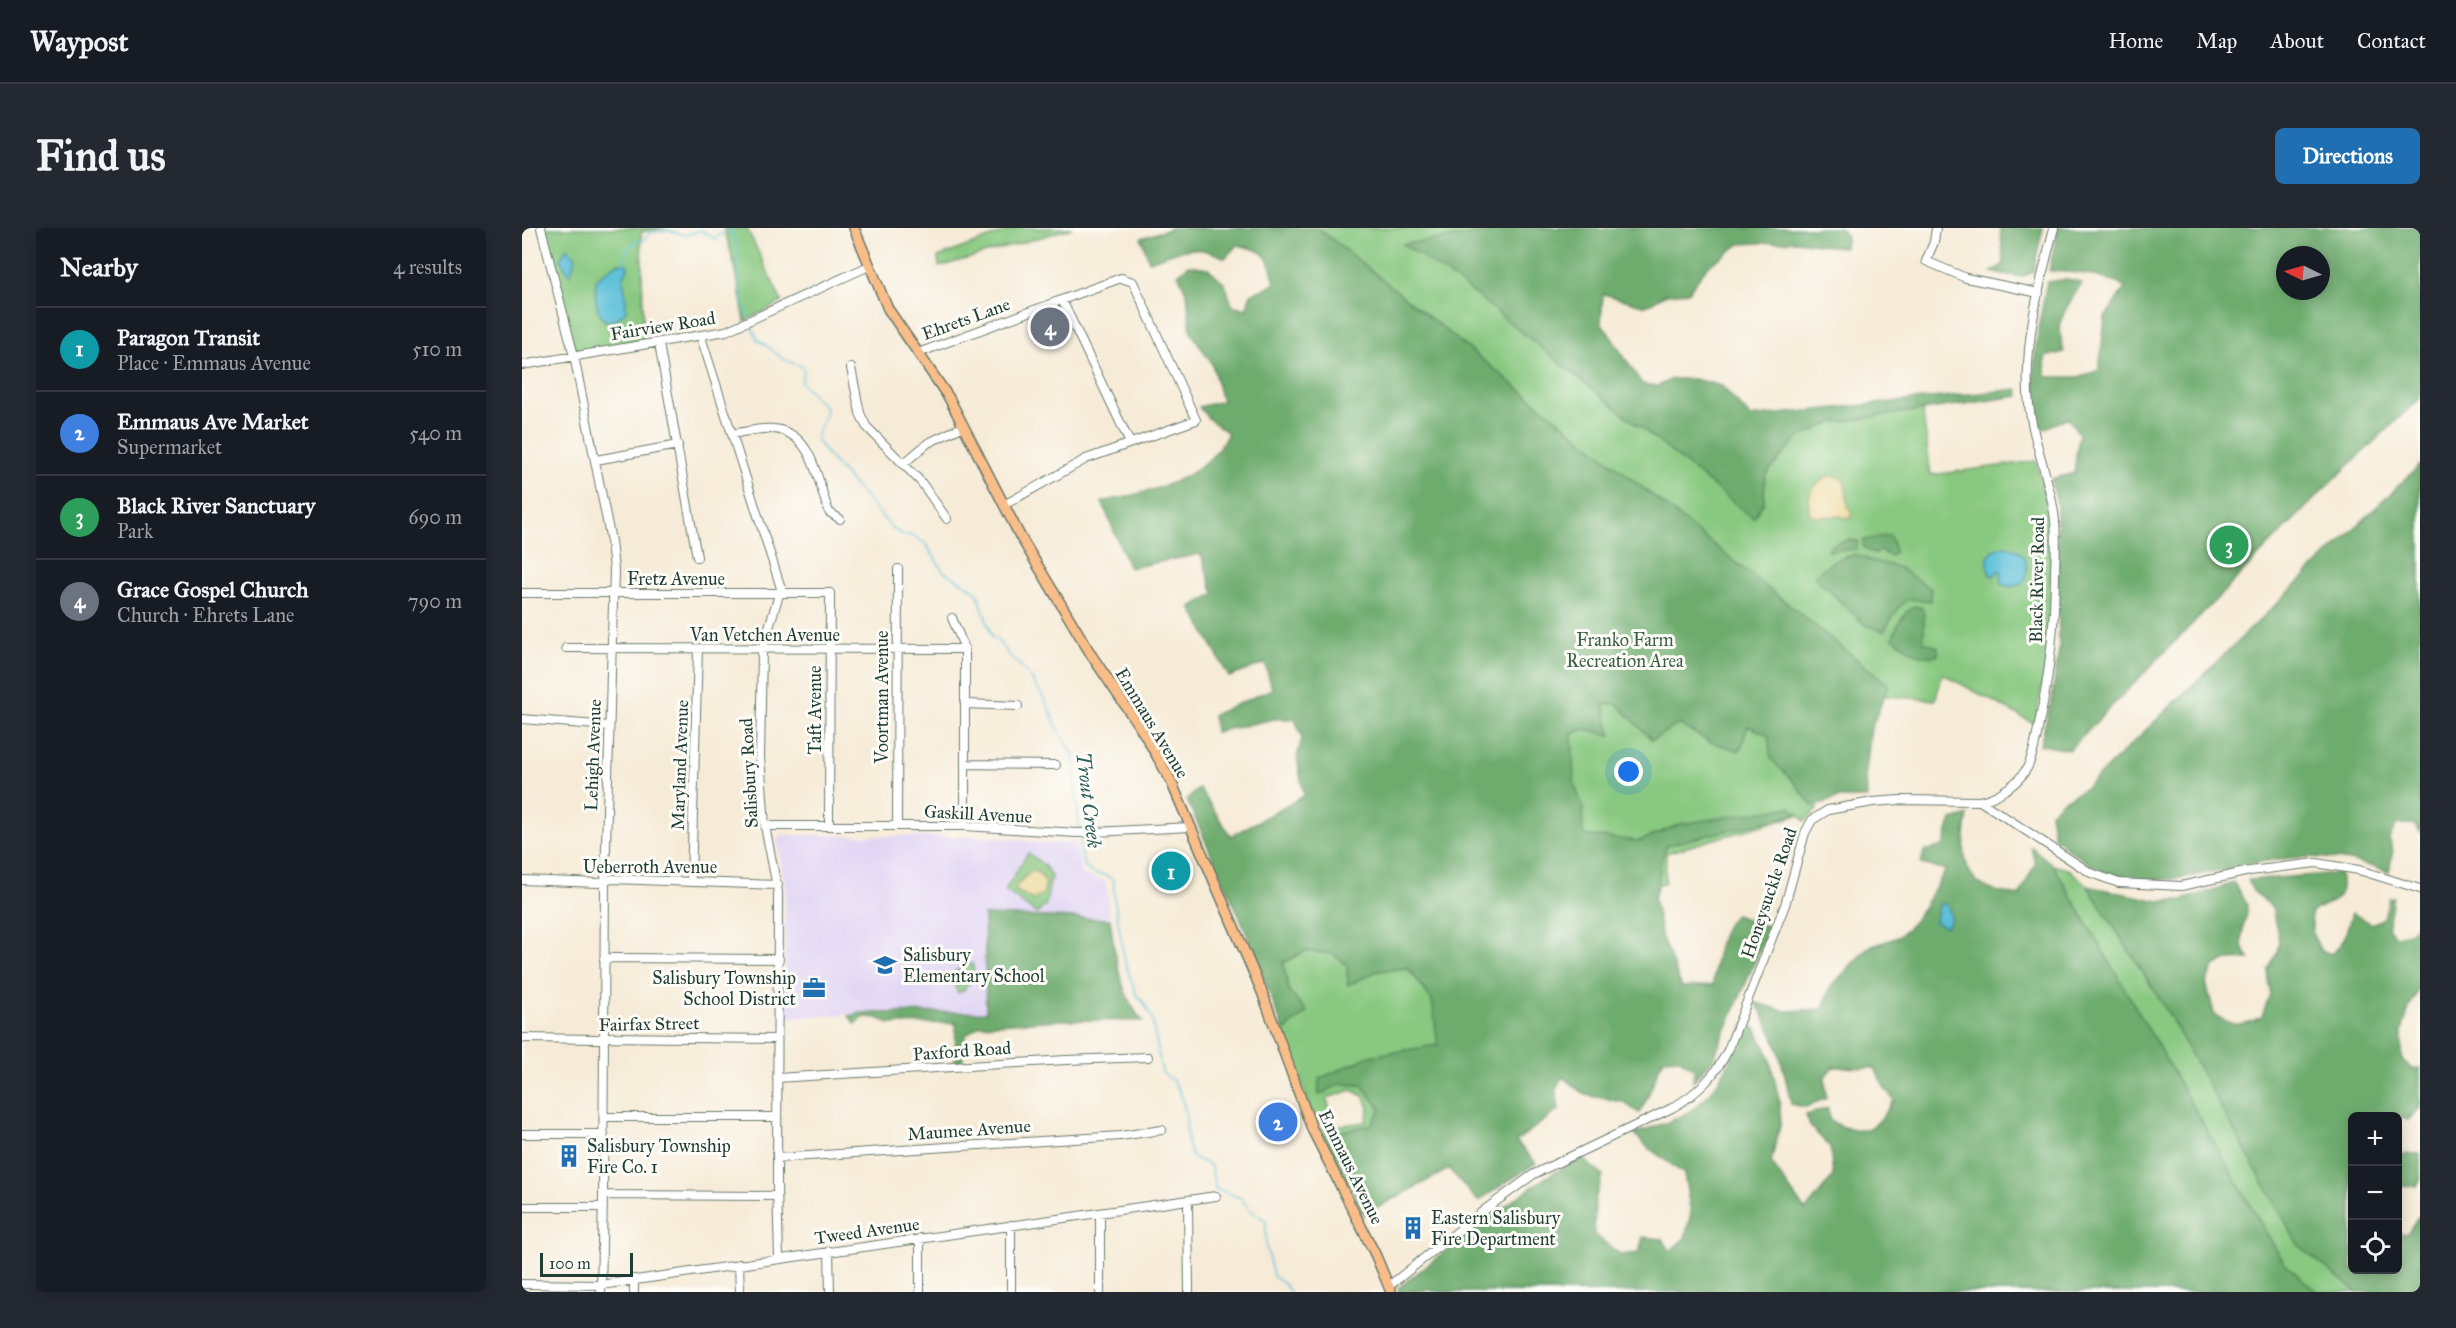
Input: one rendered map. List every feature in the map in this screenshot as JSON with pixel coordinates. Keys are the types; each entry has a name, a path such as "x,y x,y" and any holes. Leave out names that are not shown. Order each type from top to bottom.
{"main road":[{"name":"Emmaus Avenue","path":"854,228 888,309 949,398 1004,505 1074,627 1170,779 1262,992 1312,1129 1390,1289"}],"street":[{"name":"Lehigh Avenue","path":"541,228 574,356 613,550 614,594 604,881 604,1134 601,1288"},
{"path":"1936,228 1931,251 1926,261 1966,278 2038,293"},
{"name":"Black River Road","path":"1980,801 1993,797 2013,784 2028,766 2048,685 2055,611 2055,524 2052,501 2033,432 2028,394 2029,351 2038,293 2054,228"},
{"name":"Fairview Road","path":"522,365 726,332 868,266"},
{"name":"Ehrets Lane","path":"918,353 1121,278 1127,278 1133,282 1196,420 1130,443"},
{"path":"1004,505 1077,463 1130,443 1062,300"},
{"path":"701,337 781,588 780,593"},
{"path":"659,344 697,557"},
{"path":"851,368 864,422 871,433 921,482 947,519"},
{"path":"903,464 928,443 964,426"},
{"path":"732,434 773,429 796,437 810,455 829,512 840,519"},
{"path":"596,460 678,445"},
{"name":"Voortman Avenue","path":"897,826 898,568"},
{"name":"Fretz Avenue","path":"522,593 830,593"},
{"name":"Salisbury Road","path":"779,1258 777,885 765,826 760,757 762,650 780,593"},
{"name":"Taft Avenue","path":"830,593 830,826"},
{"path":"952,618 964,650 965,826"},
{"name":"Van Vetchen Avenue","path":"566,648 964,650"},
{"name":"Maryland Avenue","path":"691,881 698,649"},
{"path":"964,704 1018,706"},
{"path":"522,719 609,726"},
{"path":"964,764 1056,765"},
{"path":"1980,801 2091,873 2119,884 2181,886 2250,870 2316,863 2359,870 2420,889"},
{"name":"Honeysuckle Road","path":"1390,1289 1487,1208 1534,1174 1672,1108 1692,1096 1706,1083 1728,1050 1785,905 1805,833 1817,816 1828,810 1873,802 1980,801"},
{"name":"Gaskill Avenue","path":"765,826 965,826 1080,833 1190,826"},
{"name":"Ueberroth Avenue","path":"522,880 604,881 612,879 777,885"},
{"path":"604,960 612,958 778,959"},
{"name":"Fairfax Street","path":"522,1038 777,1039"},
{"name":"Paxford Road","path":"777,1078 1148,1057"},
{"path":"604,1117 777,1117"},
{"name":"Maumee Avenue","path":"777,1158 1120,1136 1162,1130"},
{"path":"522,1134 604,1134"},
{"path":"603,1195 777,1196"},
{"name":"Tweed Avenue","path":"522,1284 601,1288 634,1279 1216,1196"},
{"path":"1188,1200 1189,1292"},
{"path":"522,1207 603,1207"},
{"path":"1100,1213 1100,1292"},
{"path":"1011,1225 1011,1292"},
{"path":"920,1238 920,1292"},
{"path":"830,1251 830,1292"},
{"path":"739,1264 740,1292"},
{"path":"634,1279 634,1292"}],"shaded area":[{"name":"Salisbury Elementary School","path":"782,835 996,837 1049,844 1075,842 1083,875 1106,882 1110,919 984,915 986,1012 894,1012 784,1018 785,885 777,841"}],"green space":[{"path":"544,228 665,228 641,232 644,342 575,352"},
{"path":"724,228 747,228 782,302 745,321 735,267"},
{"path":"1015,228 1072,228 939,267 938,257"},
{"path":"1171,228 1318,228 1889,685 1871,729 1866,772 1867,798 1839,798 1812,806 1795,783 1771,759 1768,735 1748,726 1740,751 1708,741 1679,724 1652,740 1617,704 1604,704 1611,735 1584,729 1572,734 1574,783 1583,808 1583,835 1640,841 1680,824 1790,807 1798,814 1667,845 1661,861 1654,898 1662,938 1682,987 1713,985 1716,958 1722,937 1725,928 1735,915 1770,927 1713,1059 1693,1081 1694,1069 1678,1058 1664,1059 1639,1113 1623,1102 1586,1095 1562,1077 1556,1090 1559,1110 1516,1141 1536,1163 1478,1201 1449,1169 1364,1215 1323,1135 1371,1125 1381,1109 1362,1085 1340,1084 1319,1095 1319,1079 1370,1056 1438,1045 1432,1000 1408,968 1377,971 1348,985 1347,965 1333,954 1305,951 1283,963 1289,991 1307,1012 1284,1031 1244,927 1187,800 1199,788 1231,836 1304,796 1297,758 1302,738 1295,719 1274,719 1215,732 1213,715 1272,689 1265,663 1229,677 1191,607 1214,594 1201,554 1129,568 1102,502 1157,488 1191,473 1218,450 1228,433 1209,419 1199,407 1222,401 1212,364 1191,332 1187,294 1178,274 1189,265 1208,268 1225,284 1232,305 1246,309 1251,294 1275,284 1265,256 1261,252 1237,245 1225,258 1196,249 1178,251 1149,261 1141,238"},
{"name":"Franko Farm Recreation Area","path":"1268,228 1554,228 1636,426 1922,407 1931,475 2036,461 2052,524 2049,649 2035,724 1943,674 1935,700 1835,692 1817,810 1805,821 1799,815 1666,853 1665,883 1498,918"},
{"path":"1498,228 1597,228 1602,230 1608,228 1840,228 1847,237 1844,248 1796,241 1740,244 1707,267 1688,292 1666,294 1646,306 1603,294 1601,322 1642,384 1658,386 1672,379 1694,379 1722,386 1750,417 2018,389 2019,396 1831,423 1798,438 1765,476 1764,502 1753,518 1467,288 1403,244 1498,231"},
{"path":"2000,228 2043,228 2033,272 2022,277 1992,272 2004,264"},
{"path":"2058,228 2420,228 2420,398 2324,489 2069,750 2040,745 2052,697 2059,649 2057,503 2051,479 2074,473 2079,434 2068,417 2040,431 2034,393 2037,338 2047,282 2068,279 2082,283 2063,315 2060,331 2064,352 2045,357 2046,377 2081,377 2099,370 2105,318 2125,287 2088,274 2049,271"},
{"path":"2420,465 2420,832 2414,824 2397,824 2389,838 2393,850 2389,872 2337,859 2303,857 2249,864 2179,878 2144,880 2126,878 2101,870 2054,838 2050,813 2062,801 2086,788"},
{"path":"1890,535 1895,551 1891,556 1881,551 1875,554 1863,546 1863,540"},
{"path":"1848,540 1858,541 1857,549 1828,551 1830,546"},
{"path":"1855,554 1898,567 1931,589 1930,601 1908,599 1900,606 1884,631 1865,625 1814,576 1832,562"},
{"path":"1914,606 1922,608 1924,642 1938,647 1938,655 1919,655 1893,638 1900,620"},
{"path":"1968,815 1964,853 1969,871 1982,885 1995,891 2019,896 2035,864 2031,847 2053,865 2284,1263 2317,1292 1441,1292 1428,1290 1399,1292 1398,1288 1489,1217 1545,1178 1581,1157 1603,1176 1595,1199 1594,1234 1621,1255 1639,1253 1643,1237 1663,1239 1670,1251 1685,1238 1691,1213 1684,1174 1634,1134 1677,1118 1691,1111 1702,1101 1721,1078 1745,1023 1757,1030 1769,1056 1779,1099 1781,1122 1771,1162 1805,1211 1833,1176 1830,1147 1810,1126 1806,1115 1828,1108 1830,1121 1852,1129 1868,1129 1880,1119 1894,1100 1884,1087 1875,1068 1833,1067 1825,1076 1826,1098 1806,1107 1791,1104 1778,1052 1769,1027 1756,1003 1786,1011 1823,1009 1830,988 1867,948 1898,937 1915,921 1946,870 1921,864 1924,851 1943,846 1952,820"},
{"path":"1028,853 1045,866 1051,877 1046,904 1037,914 1005,890"},
{"path":"2053,865 2070,870 2088,886 2163,1004 2299,1246 2357,1292 2317,1292 2284,1264"},
{"path":"2340,873 2341,885 2338,898 2311,914 2313,935 2321,951 2333,954 2344,939 2352,913 2372,924 2384,918 2389,898 2393,897 2388,928 2395,936 2409,933 2420,921 2420,986 2409,1008 2402,1031 2402,1058 2411,1069 2420,1068 2420,1108 2408,1120 2402,1118 2402,1112 2348,1112 2348,1274 2402,1274 2402,1233 2407,1234 2420,1215 2420,1292 2357,1292 2299,1246 2163,1004 2088,886 2159,901 2182,900 2234,883 2247,905 2242,947 2250,959 2228,960 2215,965 2206,982 2214,1014 2227,1022 2238,1024 2262,1017 2270,993 2268,970 2277,953 2279,940 2272,907 2253,891 2248,880"},
{"path":"984,915 1110,919 1119,973 1129,1000 1143,1021 1064,1020 980,1025 966,1035 961,1051 964,1063 955,1063 956,1023 889,1024 878,1018 865,1017 855,1024 849,1016 860,1013 986,1012"},
{"path":"1305,951 1333,954 1347,965 1348,985 1377,971 1408,968 1432,1000 1438,1045 1370,1056 1319,1079 1319,1094 1340,1084 1362,1085 1381,1110 1371,1125 1323,1135 1319,1128 1366,1122 1369,1108 1365,1097 1352,1090 1327,1098 1332,1120 1318,1123 1313,1117 1284,1031 1307,1012 1289,991 1283,963"},
{"path":"964,964 973,964 974,976 964,990 958,993 955,986 956,970 963,970"},
{"path":"2402,1154 2420,1154 2420,1181 2417,1186 2402,1185"}],"sand":[{"path":"1830,476 1839,477 1845,483 1848,506 1852,514 1849,519 1840,516 1817,517 1810,514 1809,502 1812,491 1819,482"},
{"path":"1031,871 1039,873 1046,883 1043,894 1033,900 1015,890 1016,886"}],"water":[{"path":"567,247 576,257 570,275 560,260"},
{"path":"618,263 627,264 628,268 623,279 626,311 616,320 606,321 602,318 598,307 597,278"},
{"path":"2005,546 2018,551 2025,560 2027,571 2022,584 2011,587 2001,584 2001,571 1994,576 1990,575 1989,556 1995,549"},
{"path":"1940,904 1945,904 1950,913 1951,919 1946,927 1935,922"}],"waterway":[{"name":"Trout Creek","path":"730,228 737,252 741,291 749,318"},
{"path":"625,264 625,256 629,248 636,242 644,240 650,233 668,230 685,235 701,230 716,239 718,235 731,232"},
{"name":"Trout Creek","path":"750,323 758,340 782,358 804,369 801,382 826,408 816,439 825,452 892,528 903,535 914,536 926,544 943,571 978,594 992,637 1031,678 1073,754 1079,829"},
{"name":"Trout Creek","path":"1080,837 1082,859 1087,869 1096,874 1108,876 1114,881 1114,897 1125,962 1136,994 1144,1003 1152,1019 1162,1072 1173,1081 1180,1092 1186,1114 1187,1142 1192,1157 1210,1165 1216,1189 1241,1198 1248,1208 1266,1221 1266,1246 1273,1276 1290,1292"}],"place":[{"name":"Grace Gospel Church","path":"1050,327"},
{"name":"Black River Sanctuary","path":"2229,545"},
{"name":"Paragon Transit","path":"1171,871"},
{"name":"Salisbury Elementary School","path":"885,965"},
{"name":"Salisbury Township School District","path":"814,988"},
{"name":"Emmaus Ave Market","path":"1278,1122"},
{"name":"Salisbury Township Fire Co. 1","path":"569,1156"},
{"name":"Eastern Salisbury Fire Department","path":"1413,1228"}]}
